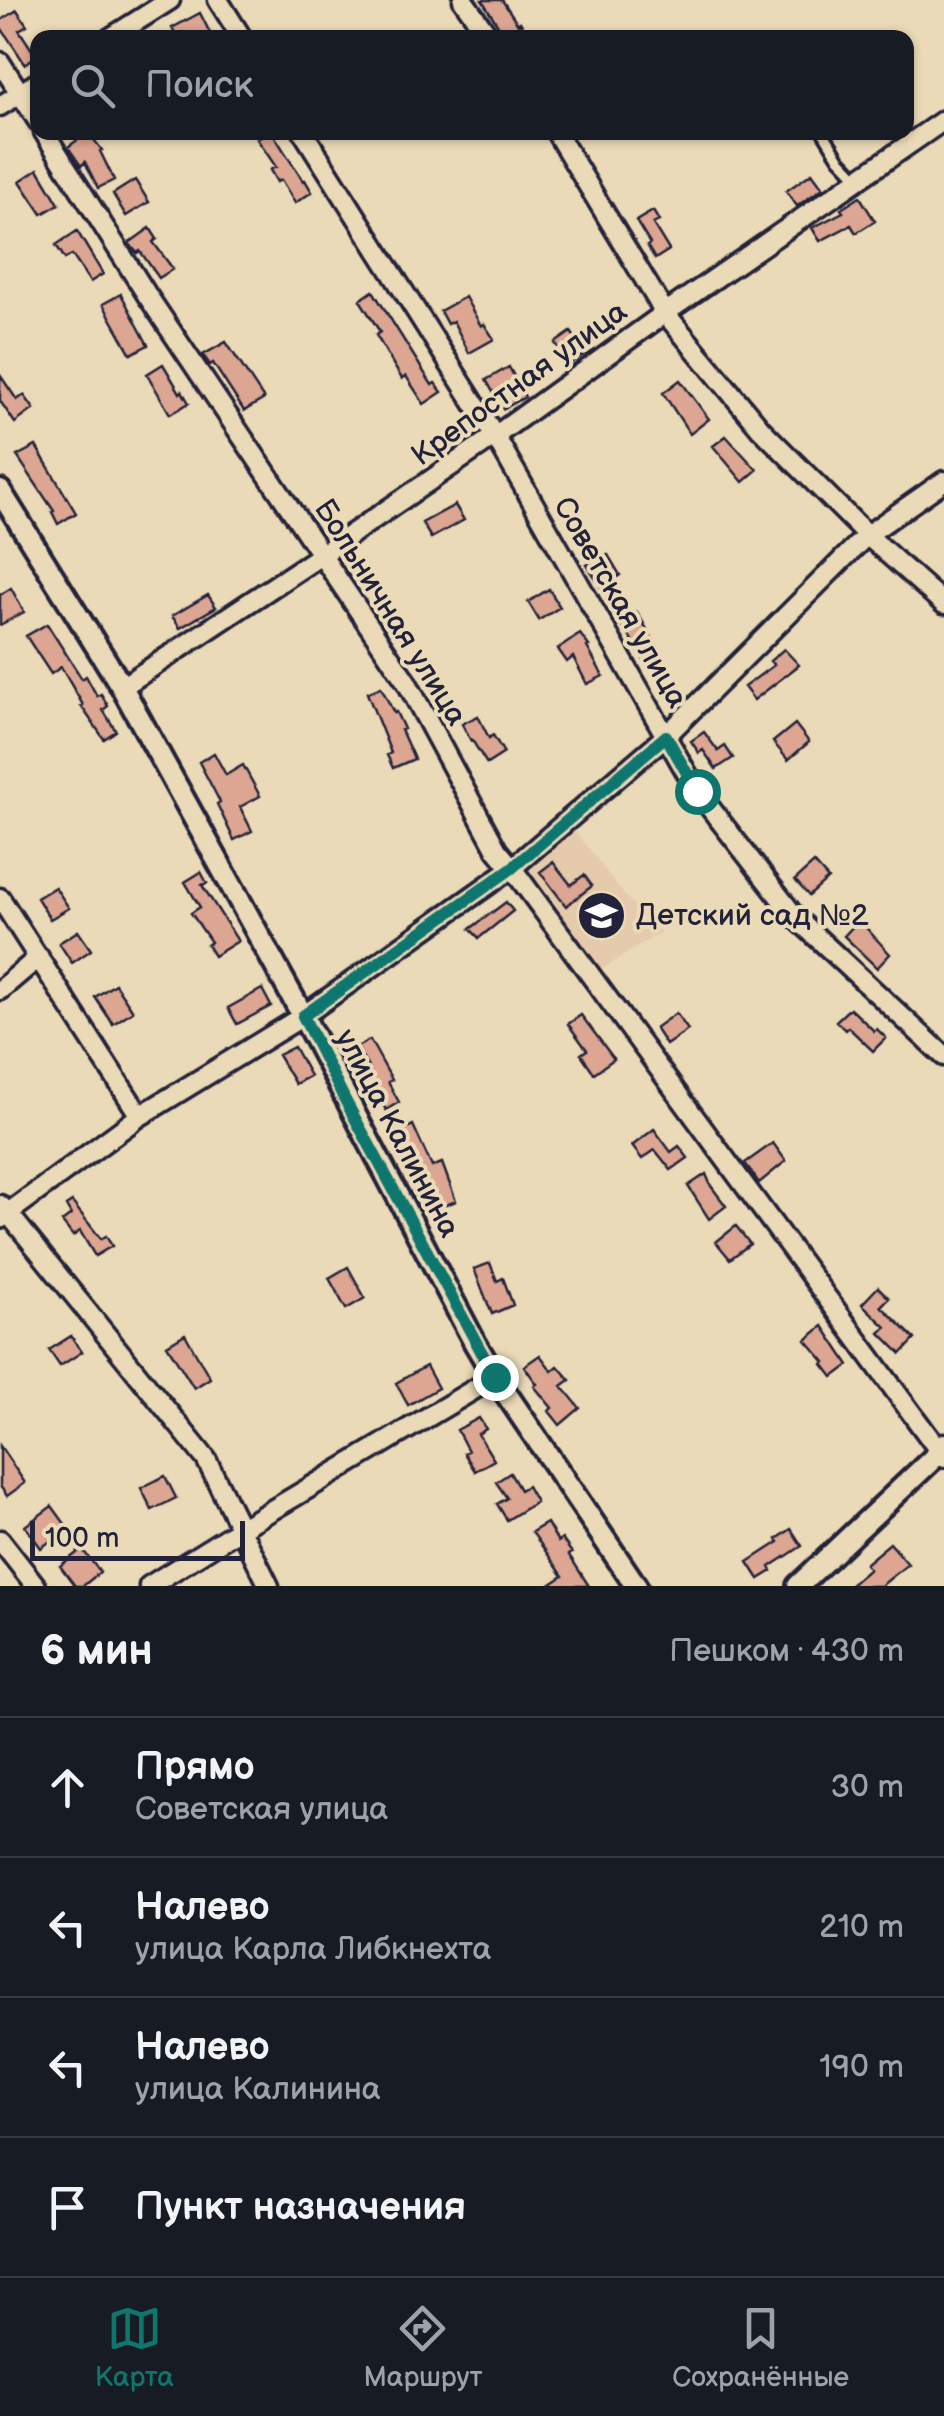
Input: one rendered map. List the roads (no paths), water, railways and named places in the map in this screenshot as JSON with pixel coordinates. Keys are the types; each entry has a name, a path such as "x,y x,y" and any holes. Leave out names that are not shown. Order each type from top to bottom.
{"street":[{"path":"123,30 170,0"},
{"path":"218,0 237,30"},
{"path":"463,0 484,30"},
{"path":"0,62 30,109"},
{"path":"0,106 30,87"},
{"name":"Крепостная улица","path":"122,687 495,436 665,312 944,120"},
{"name":"Больничная улица","path":"49,140 147,295 406,681 497,850 943,1450"},
{"name":"Советская улица","path":"307,140 495,436 697,791 795,917 944,1056"},
{"path":"561,140 665,312 761,429 867,535 944,604"},
{"path":"269,1586 206,1459 3,1212 140,1116 303,1016 512,868 666,736 867,535 944,481"},
{"name":"улица Калинина","path":"0,491 122,687 495,1377 636,1586"},
{"path":"0,898 140,1116"},
{"path":"0,990 39,957"},
{"path":"149,1586 495,1377"},
{"path":"798,1586 943,1450"},
{"path":"0,1540 36,1586"}],"lane":[{"path":"828,140 859,179"}],"place":[{"name":"Детский сад №2","path":"601,915"}]}
